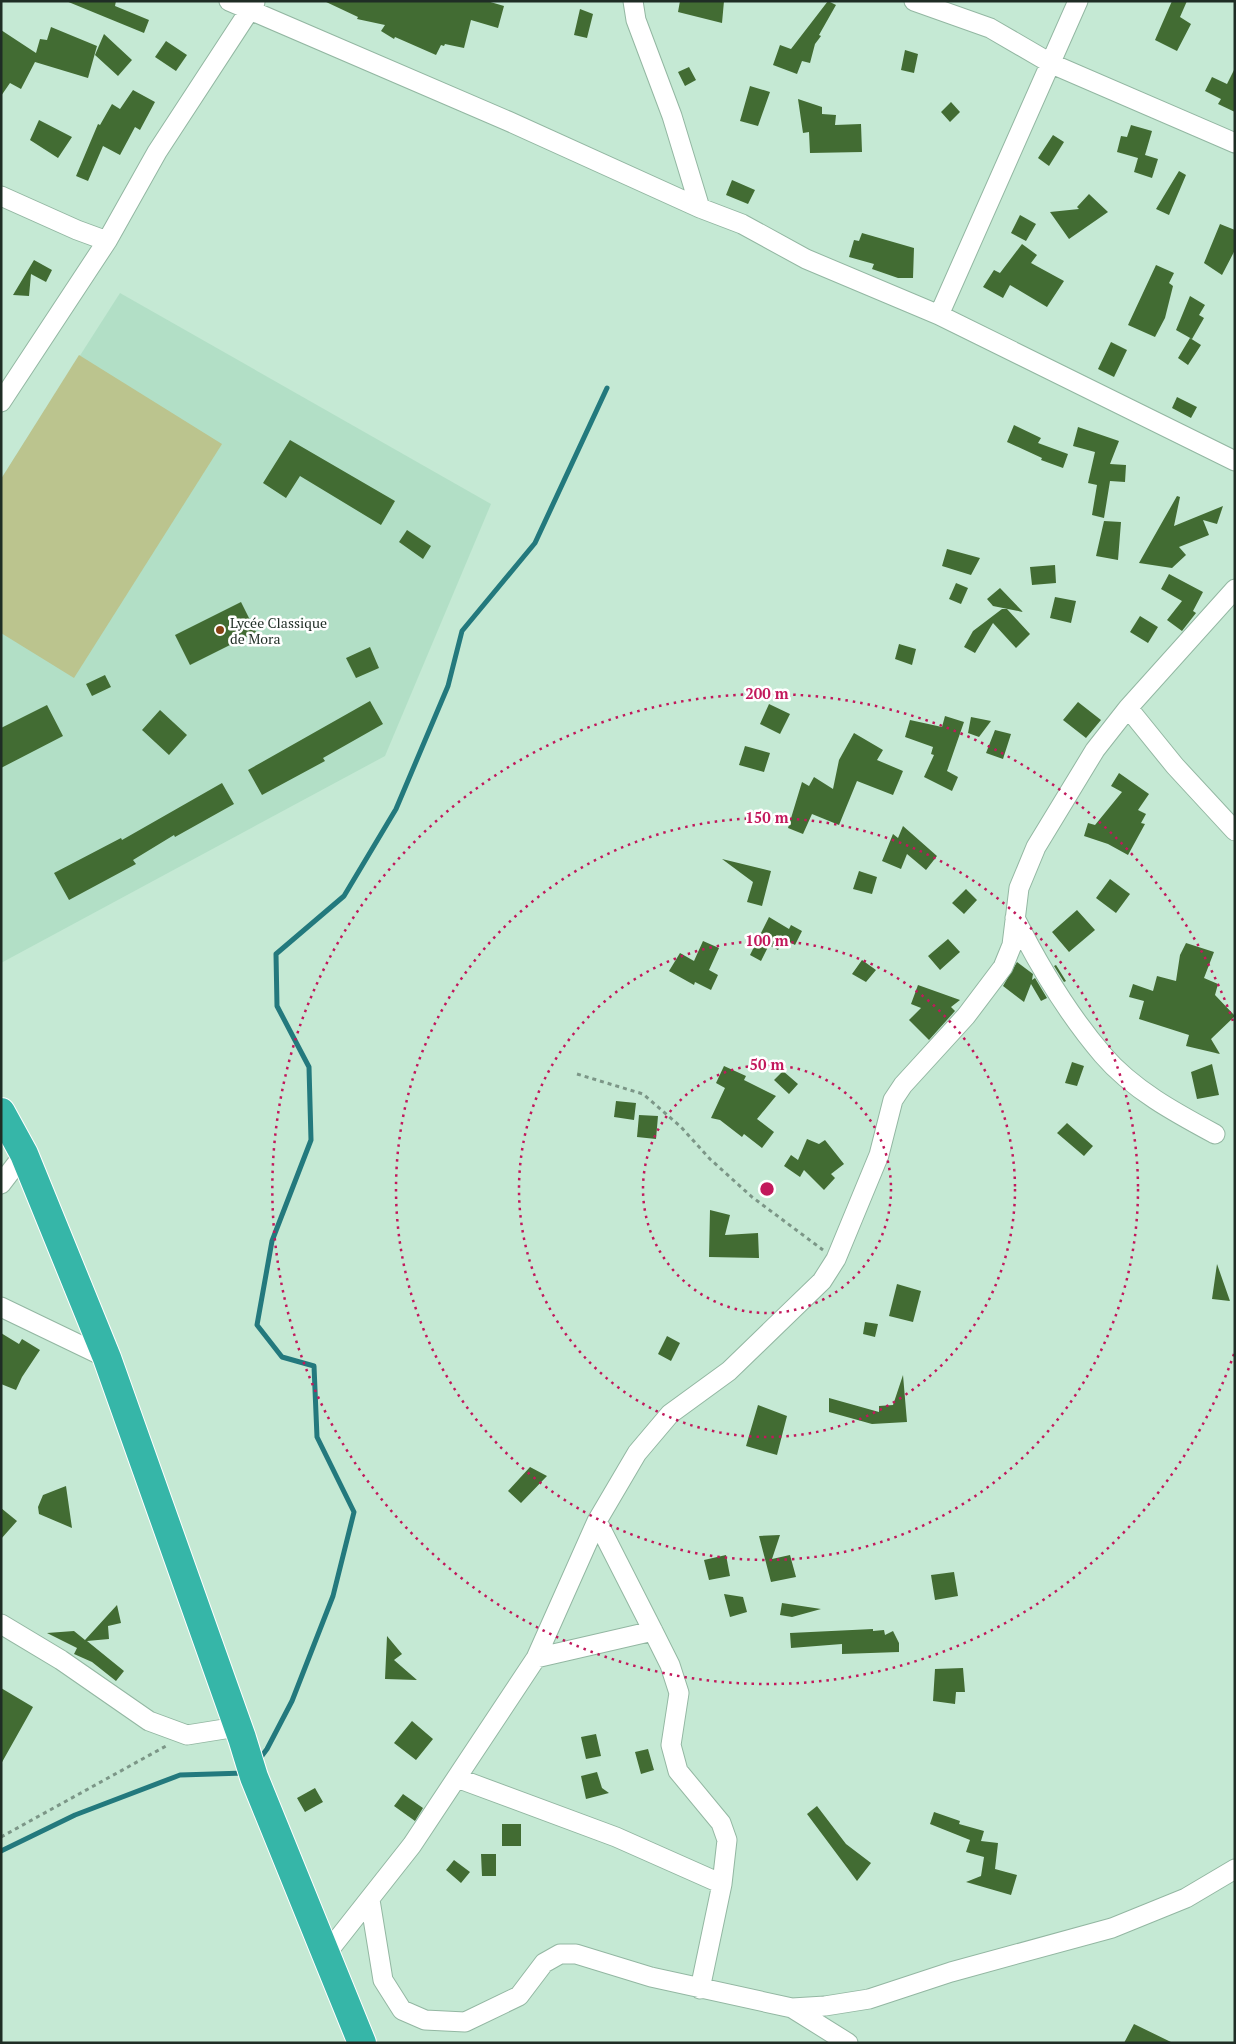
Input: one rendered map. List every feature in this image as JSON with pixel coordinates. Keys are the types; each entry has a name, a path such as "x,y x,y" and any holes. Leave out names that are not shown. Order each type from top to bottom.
{"highway":[{"path":"1,1112 24,1154 107,1358 254,1777 362,2043"}],"street":[{"path":"229,1 252,6 700,208 742,224 806,259 938,315 1235,461"},
{"path":"633,1 636,20 672,116 700,208"},
{"path":"914,1 990,28 1052,64 1235,143"},
{"path":"938,315 1052,64 1078,1"},
{"path":"1,402 107,241 158,152 252,6"},
{"path":"1,196 77,230 107,241"},
{"path":"326,1954 412,1845 536,1658 597,1521 637,1453 670,1414 729,1371 822,1281 836,1259 879,1155 892,1100 993,983 1003,966 1012,945 1019,888 1036,847 1095,750 1128,708 1235,589"},
{"path":"1128,708 1175,766 1235,830"},
{"path":"1015,918 1039,966 1104,1056 1134,1083 1175,1113 1215,1134"},
{"path":"1,1184 24,1154"},
{"path":"1,1307 107,1358"},
{"path":"597,1521 670,1665 679,1693 672,1745 678,1770 722,1823 727,1840 722,1884 700,1989"},
{"path":"1,1624 61,1660 149,1722 186,1735 240,1733"},
{"path":"536,1658 654,1631"},
{"path":"457,1778 616,1837 722,1884"},
{"path":"370,1900 383,1980 402,2010 425,2020 465,2022 519,1996 544,1963 560,1954 576,1954 652,1977 792,2008 825,2006 869,1999 951,1972 1112,1928 1186,1898 1235,1870"},
{"path":"792,2008 848,2043"}],"path":[{"path":"577,1074 643,1094 681,1127 710,1159 752,1197 836,1259"},
{"path":"1,1837 186,1735"}],"shaded area":[{"name":"Lycée Classique de Mora","path":"120,293 491,504 385,756 1,963 1,479"},
{"path":"79,355 222,444 74,678 1,633 1,479"}],"building":[{"path":"66,1 116,1 115,6 149,20 144,33"},
{"path":"324,1 487,1 504,6 498,28 471,20 464,48 445,44 444,46 441,45 436,55 395,37 394,39 381,31 385,25 357,19 358,17"},
{"path":"680,1 724,1 722,23 678,12"},
{"path":"828,1 836,5 819,35 821,36 815,44 810,63 802,61 797,74 773,65 780,45 791,49"},
{"path":"1172,1 1187,1 1180,17 1191,24 1177,51 1155,40"},
{"path":"580,9 593,14 587,38 574,35"},
{"path":"51,27 97,46 88,78 35,62 21,89 10,83 1,96 1,30 36,53 40,39 47,40"},
{"path":"104,34 132,60 118,76 95,55"},
{"path":"166,41 187,55 176,71 155,57"},
{"path":"905,50 918,54 914,73 901,70"},
{"path":"689,67 696,80 685,86 678,72"},
{"path":"1235,68 1235,112 1218,104 1221,99 1205,91 1212,77 1227,84"},
{"path":"750,86 770,92 758,126 740,121"},
{"path":"133,90 155,102 140,130 135,127 120,155 103,146 88,181 76,176 98,124 100,125 112,104 120,109"},
{"path":"798,99 822,107 822,114 836,115 835,125 861,124 862,152 810,153 809,132 803,133"},
{"path":"951,102 960,112 950,122 941,112"},
{"path":"39,120 72,137 58,158 30,140"},
{"path":"1131,125 1152,131 1145,155 1158,159 1152,178 1134,172 1138,158 1117,152 1121,136 1127,137"},
{"path":"1053,135 1064,142 1049,166 1038,158"},
{"path":"1179,171 1186,175 1169,215 1156,209"},
{"path":"732,180 755,190 748,204 726,195"},
{"path":"1089,194 1108,212 1069,239 1050,212 1079,209 1077,207"},
{"path":"1020,215 1036,224 1026,241 1011,233"},
{"path":"1220,224 1235,230 1235,250 1222,275 1204,263"},
{"path":"862,233 914,248 913,278 898,278 872,269 874,264 849,257 854,240 859,241"},
{"path":"1022,244 1037,255 1031,263 1064,281 1047,307 1010,285 1003,298 983,287 994,270 1000,273"},
{"path":"34,260 52,270 46,282 31,274 29,296 13,295"},
{"path":"1156,265 1174,273 1169,283 1173,286 1165,318 1155,337 1128,325"},
{"path":"1190,296 1205,305 1199,315 1204,318 1192,339 1176,330"},
{"path":"1190,338 1201,345 1188,365 1178,358"},
{"path":"1111,342 1127,350 1114,377 1098,369"},
{"path":"1177,397 1197,407 1191,418 1172,408"},
{"path":"1014,425 1041,438 1038,443 1068,454 1063,468 1041,460 1042,458 1007,442"},
{"path":"1078,427 1119,441 1110,464 1126,465 1125,482 1110,481 1104,518 1092,515 1097,485 1088,483 1095,452 1073,446"},
{"path":"290,440 395,501 381,525 300,476 286,498 263,483"},
{"path":"1177,496 1180,497 1174,526 1223,506 1217,524 1203,520 1209,535 1179,547 1186,555 1172,568 1139,563"},
{"path":"1104,521 1121,522 1118,560 1096,556"},
{"path":"407,530 431,546 423,559 399,542"},
{"path":"947,549 980,558 971,575 942,566"},
{"path":"1055,565 1056,583 1032,585 1030,567"},
{"path":"1169,574 1203,592 1193,611 1196,613 1182,631 1167,620 1182,601 1161,589"},
{"path":"956,583 968,588 961,604 949,599"},
{"path":"1000,588 1023,612 993,606 987,599"},
{"path":"1055,597 1076,601 1071,623 1050,618"},
{"path":"241,602 256,632 190,665 175,635"},
{"path":"1002,609 1007,609 1030,634 1016,648 993,623 975,653 964,647 973,631"},
{"path":"1140,616 1158,627 1148,643 1130,632"},
{"path":"899,644 916,649 912,665 895,659"},
{"path":"370,647 379,668 356,678 346,658"},
{"path":"105,675 111,687 92,696 86,684"},
{"path":"370,701 383,724 323,758 325,761 262,795 248,770"},
{"path":"1078,702 1101,720 1086,738 1063,720"},
{"path":"769,704 790,714 780,734 760,724"},
{"path":"47,705 63,736 1,768 1,728"},
{"path":"160,710 187,735 169,755 142,730"},
{"path":"945,716 964,722 947,771 958,777 952,791 924,777 934,755 931,754 933,747 905,737 910,720 942,727"},
{"path":"971,717 991,721 979,737 968,733"},
{"path":"995,730 1011,734 1003,759 986,753"},
{"path":"854,733 883,750 877,760 903,771 893,795 857,781 839,825 812,814 803,834 788,828 802,782 809,786 814,777 833,789 839,760"},
{"path":"745,746 770,753 764,772 739,765"},
{"path":"1119,773 1149,794 1138,810 1146,814 1141,823 1145,824 1128,855 1108,844 1084,836 1088,823 1095,825 1122,792 1111,786"},
{"path":"222,783 234,804 175,837 174,835 133,860 136,864 69,900 54,873 121,838 122,840"},
{"path":"903,826 937,856 926,870 907,854 901,869 882,861 893,834 898,838"},
{"path":"722,859 771,871 762,906 747,902 753,882"},
{"path":"859,871 877,877 872,894 853,889"},
{"path":"1110,879 1130,894 1116,913 1096,898"},
{"path":"966,889 977,900 964,914 952,903"},
{"path":"1077,910 1095,930 1069,952 1052,932"},
{"path":"769,917 789,929 791,925 802,931 795,945 784,939 778,950 769,945 761,961 750,955"},
{"path":"948,939 960,952 940,970 928,956"},
{"path":"703,941 719,948 709,970 718,975 711,990 695,982 694,985 669,971 680,953 694,961"},
{"path":"1186,943 1214,952 1204,978 1218,984 1215,995 1235,1016 1211,1039 1220,1054 1186,1046 1189,1035 1139,1019 1144,1001 1129,997 1133,984 1153,991 1157,976 1176,981 1180,955"},
{"path":"862,960 876,970 866,982 852,974"},
{"path":"1017,962 1033,974 1032,980 1035,978 1047,998 1041,1001 1031,984 1024,1002 1003,986"},
{"path":"1056,965 1066,981 1064,982 1054,966"},
{"path":"918,985 960,1000 951,1007 955,1011 929,1040 909,1020 921,1008 911,1004"},
{"path":"1072,1062 1084,1066 1077,1086 1065,1083"},
{"path":"1212,1064 1219,1095 1197,1099 1191,1072"},
{"path":"724,1066 746,1076 744,1080 776,1096 757,1119 774,1132 762,1148 744,1134 742,1137 720,1120 711,1118 725,1088 716,1083"},
{"path":"783,1071 798,1084 789,1094 774,1080"},
{"path":"616,1101 636,1103 634,1120 614,1117"},
{"path":"639,1115 658,1116 656,1139 637,1137"},
{"path":"1067,1123 1093,1146 1084,1156 1057,1133"},
{"path":"807,1139 819,1144 825,1140 844,1164 831,1174 835,1178 824,1190 804,1170 800,1177 784,1166 791,1155 798,1160"},
{"path":"710,1210 730,1215 725,1235 758,1233 759,1258 709,1257"},
{"path":"1217,1264 1230,1301 1212,1299"},
{"path":"897,1284 921,1291 913,1322 889,1316"},
{"path":"865,1322 878,1324 875,1337 863,1334"},
{"path":"1,1333 19,1344 22,1339 40,1350 22,1377 16,1390 1,1384"},
{"path":"667,1336 680,1343 671,1361 658,1354"},
{"path":"903,1375 907,1422 872,1424 829,1412 829,1398 879,1412 879,1406 893,1405"},
{"path":"758,1405 787,1416 777,1455 746,1446"},
{"path":"530,1467 547,1476 521,1503 508,1491"},
{"path":"66,1486 72,1528 39,1514 38,1507 43,1495"},
{"path":"1,1508 17,1521 1,1539"},
{"path":"780,1535 772,1559 790,1555 796,1577 771,1582 759,1536"},
{"path":"726,1555 730,1576 709,1580 704,1560"},
{"path":"954,1572 958,1596 935,1600 931,1575"},
{"path":"724,1594 743,1597 747,1612 730,1617"},
{"path":"782,1603 821,1609 792,1617 780,1615"},
{"path":"117,1605 121,1623 108,1626 109,1639 87,1641 124,1671 116,1681 92,1662 74,1654 77,1648 47,1633 74,1631 85,1640"},
{"path":"873,1629 873,1631 884,1630 885,1635 893,1631 899,1643 899,1652 842,1654 842,1644 791,1648 790,1633"},
{"path":"387,1636 402,1654 394,1660 417,1680 385,1679"},
{"path":"963,1668 965,1692 956,1692 955,1704 933,1701 935,1669"},
{"path":"1,1688 33,1707 1,1764"},
{"path":"412,1721 433,1739 416,1760 394,1743"},
{"path":"596,1734 601,1756 586,1759 581,1737"},
{"path":"648,1749 654,1770 641,1774 635,1752"},
{"path":"597,1772 602,1788 609,1793 586,1799 581,1776"},
{"path":"315,1788 323,1802 305,1812 297,1798"},
{"path":"403,1794 423,1808 415,1821 394,1806"},
{"path":"817,1806 846,1844 871,1863 857,1881 807,1814"},
{"path":"934,1812 960,1821 959,1824 984,1831 981,1841 998,1843 995,1869 1017,1875 1011,1895 966,1882 981,1876 984,1857 966,1852 970,1840 930,1824"},
{"path":"502,1824 521,1824 521,1846 502,1846"},
{"path":"481,1854 496,1854 496,1876 482,1876"},
{"path":"454,1860 470,1872 461,1883 446,1870"},
{"path":"1134,2024 1173,2043 1124,2043"}],"waterway":[{"path":"258,1761 267,1749 292,1701 333,1596 354,1512 317,1437 314,1366 282,1357 257,1325 272,1241 311,1140 309,1067 277,1006 276,954 344,896 396,809 448,686 462,631 535,543 607,388"},
{"path":"1,1851 75,1815 180,1775 245,1773"}],"place":[{"name":"Lycée Classique de Mora","path":"220,630"}]}
